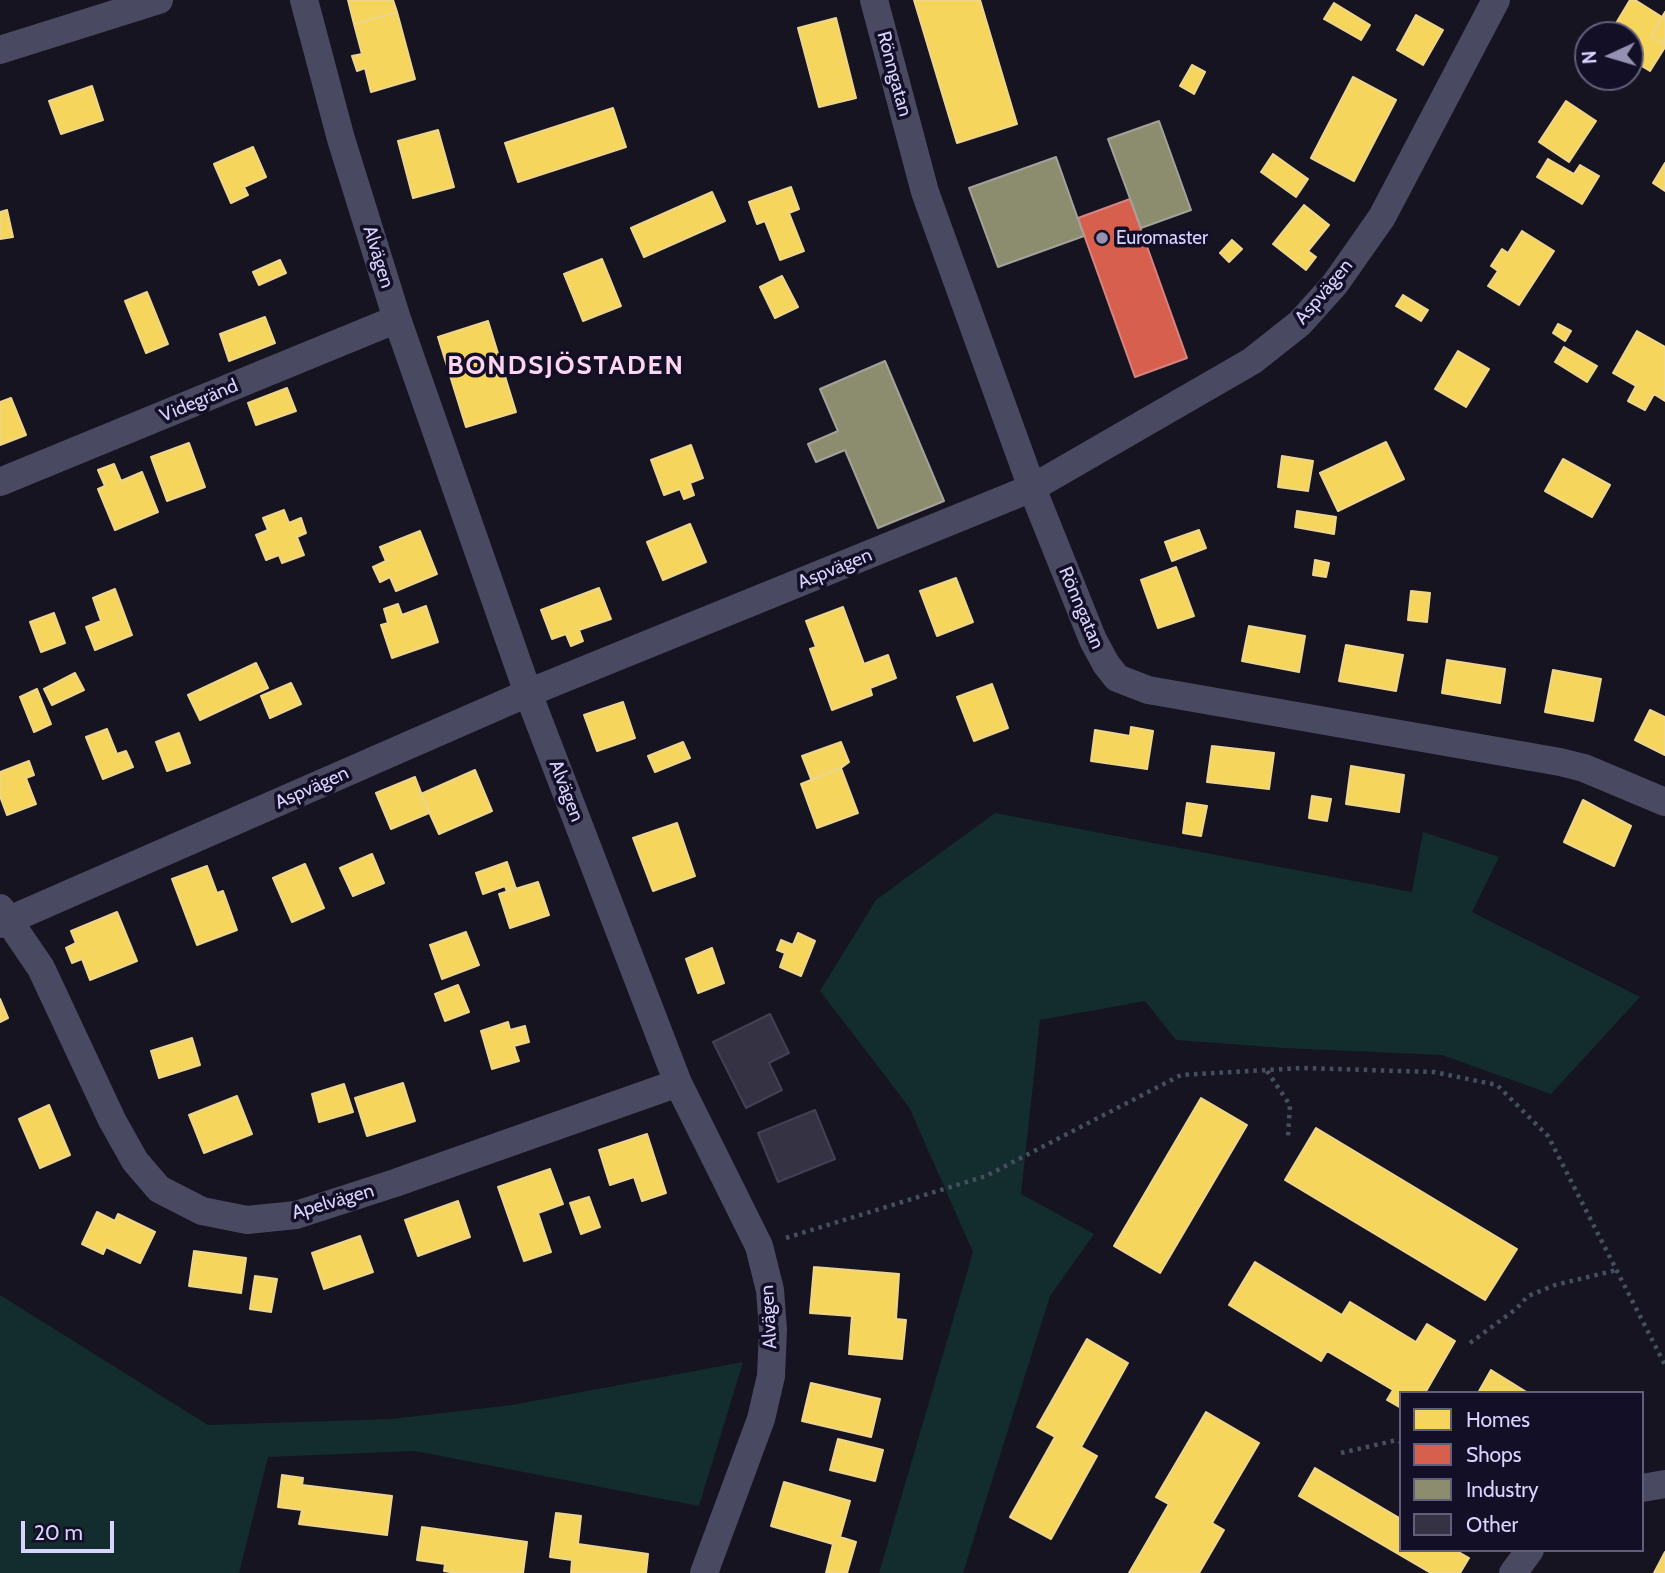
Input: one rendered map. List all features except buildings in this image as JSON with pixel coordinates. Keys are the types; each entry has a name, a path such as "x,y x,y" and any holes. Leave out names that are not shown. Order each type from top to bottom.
{"street":[{"path":"0,50 159,0"},
{"name":"Alvägen","path":"304,0 341,139 397,319 528,693 678,1083 759,1246 770,1290 773,1330 771,1376 761,1419 704,1573"},
{"name":"Rönngatan","path":"874,0 925,192 1032,488 1093,640 1117,678 1148,690 1560,762 1584,768 1665,802"},
{"name":"Aspvägen","path":"3,918 528,693 1032,488 1252,361 1300,323 1335,284 1382,217 1496,0"},
{"name":"Videgränd","path":"0,482 397,319"},
{"name":"Apelvägen","path":"3,918 41,968 112,1120 135,1161 159,1189 202,1211 247,1220 296,1215 678,1083"},
{"path":"1644,1488 1665,1484"},
{"path":"1513,1573 1529,1552"}],"path":[{"path":"759,1246 986,1176 1181,1075 1302,1068 1434,1072 1497,1085 1548,1136 1665,1365"},
{"path":"1267,1070 1290,1105 1288,1136"},
{"path":"1470,1343 1528,1297 1555,1285 1617,1270"},
{"path":"1341,1453 1399,1441"}],"green space":[{"path":"995,813 1412,892 1423,832 1499,857 1472,912 1640,997 1551,1094 1442,1055 1176,1040 1145,1001 1040,1020 1021,1194 1094,1234 1050,1296 963,1573 879,1573 973,1252 909,1107 820,991 876,900"},
{"path":"0,1295 208,1425 391,1419 512,1405 743,1362 699,1506 415,1451 268,1457 239,1573 0,1573"}],"place":[{"name":"Euromaster","path":"1102,238"}],"district":[{"name":"BONDSJÖSTADEN","path":"566,366"}]}
